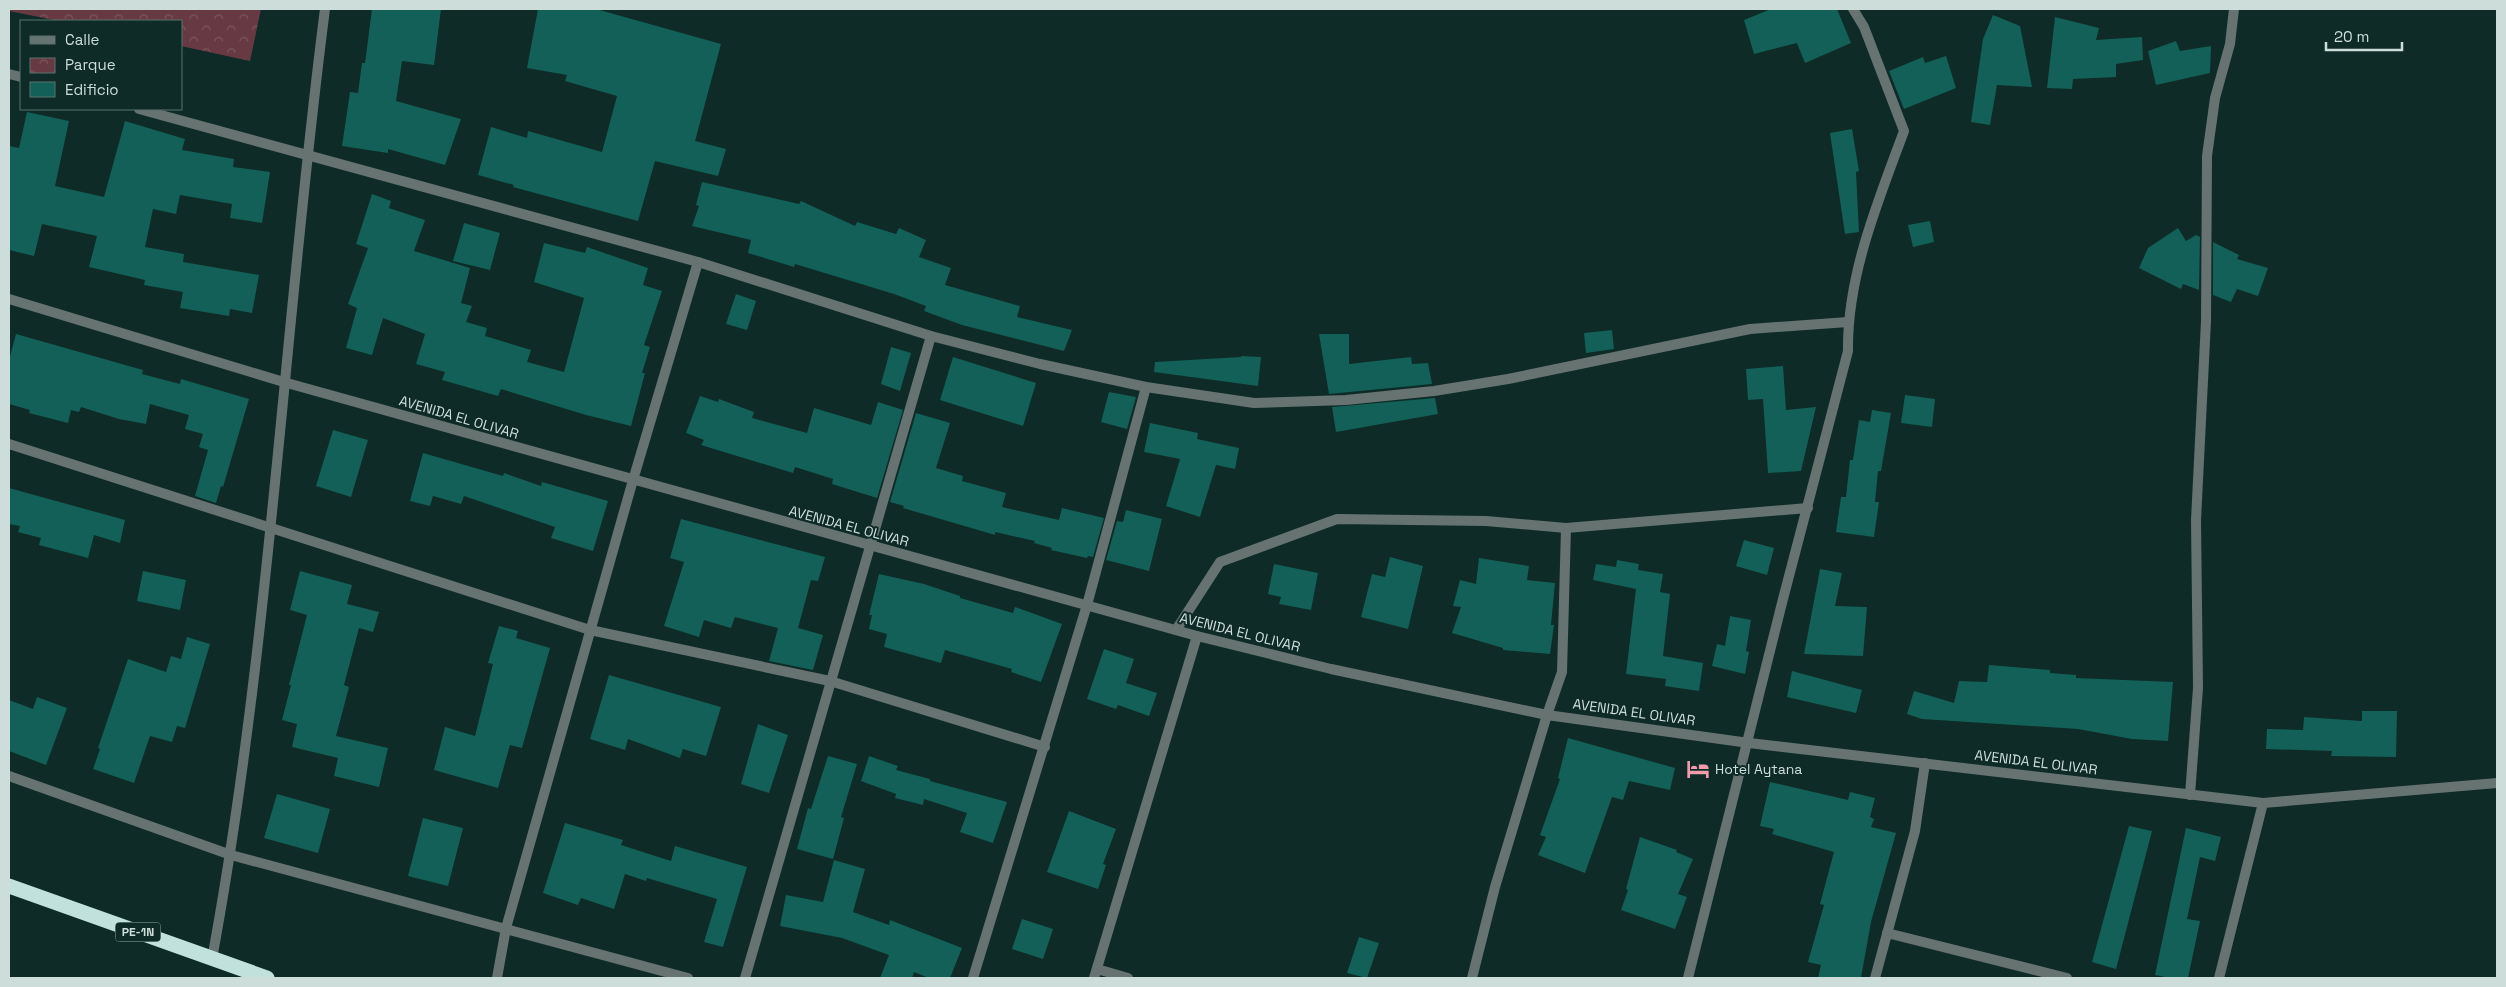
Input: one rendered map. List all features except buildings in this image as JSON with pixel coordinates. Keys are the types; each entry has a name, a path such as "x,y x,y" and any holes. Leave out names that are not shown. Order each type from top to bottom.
{"highway":[{"name":"PE-1N","path":"9,886 212,959 249,975 267,978"}],"street":[{"path":"212,959 231,854 270,528 287,383 307,153 325,9"},
{"path":"1688,978 1749,743 1783,599 1848,351 1848,322 1866,236 1904,131 1864,27 1853,9"},
{"path":"2190,795 2198,688 2196,520 2206,321 2207,156 2214,106 2230,44 2234,9"},
{"path":"143,110 307,153 698,262 931,336 1040,364 1146,387 1254,403 1346,400 1434,391 1508,379 1750,330 1848,322"},
{"path":"498,978 506,928 633,480 698,262"},
{"name":"AVENIDA EL OLIVAR","path":"9,299 287,383 1197,636 1331,669 1547,714 1749,743 2264,804 2497,783"},
{"path":"745,978 931,336"},
{"path":"973,978 1087,605 1146,387"},
{"path":"9,444 590,630 830,681 1045,747"},
{"path":"1176,630 1220,562 1337,519 1486,521 1566,528 1808,508"},
{"path":"1472,978 1495,887 1547,714 1562,672 1566,528"},
{"path":"1128,978 1096,973 1197,636"},
{"path":"1875,978 1915,831 1925,763"},
{"path":"9,776 231,854 688,978"},
{"path":"2219,978 2264,804"},
{"path":"1887,933 2067,978"}],"green space":[{"path":"9,9 261,9 250,61 182,46 182,20 54,20 9,11"}],"place":[{"name":"Hotel Aytana","path":"1698,769"}]}
